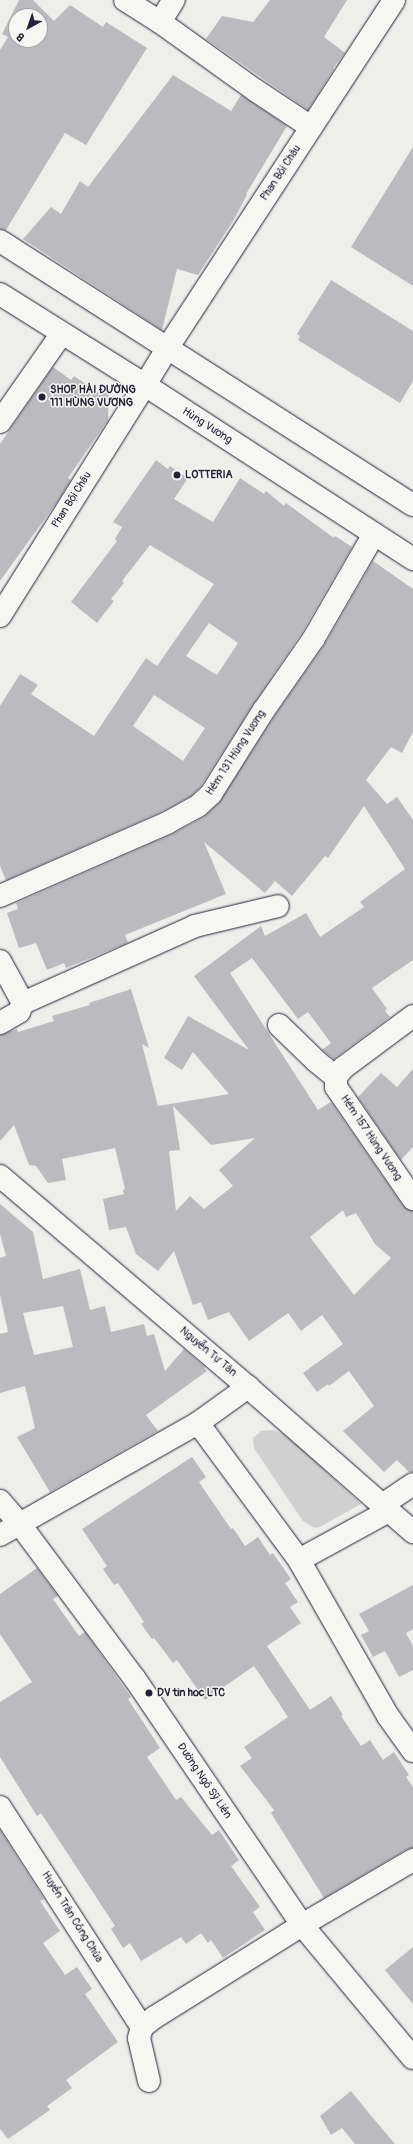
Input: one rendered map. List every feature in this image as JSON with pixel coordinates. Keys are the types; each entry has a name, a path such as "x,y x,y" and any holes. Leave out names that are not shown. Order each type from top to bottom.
{"street":[{"path":"125,0 160,22 255,90 311,127"},
{"path":"160,22 174,0"},
{"name":"Phan Bội Châu","path":"0,616 168,347 394,0"},
{"path":"0,241 413,505"},
{"name":"Hùng Vương","path":"0,294 145,385 413,559"},
{"path":"0,422 62,333"},
{"name":"Hẻm 131 Hùng Vương","path":"0,896 160,826 198,806 211,794 264,710 314,638 374,534"},
{"path":"0,1023 19,1012 23,1003 195,926 278,906"},
{"path":"0,961 23,1003"},
{"path":"279,1025 316,1061 336,1077 343,1068 413,1016"},
{"name":"Hẻm 157 Hùng Vương","path":"336,1077 336,1087 413,1199"},
{"name":"Nguyễn Tự Tân","path":"0,1176 248,1387 413,1532"},
{"path":"0,1535 198,1423 248,1387"},
{"path":"198,1423 299,1560 388,1716 413,1751"},
{"path":"299,1560 385,1508 413,1484"},
{"name":"Đường Ngô Sỹ Liên","path":"0,1501 20,1523 135,1679 302,1925 413,2058"},
{"name":"Huyền Trân Công Chúa","path":"0,1807 142,2027"},
{"path":"149,2081 139,2038 142,2027 155,2017 302,1925 413,1860"}],"shaded area":[{"path":"273,1430 287,1435 361,1504 320,1527 314,1528 303,1521 254,1448 253,1438 261,1431"}],"building":[{"path":"19,0 33,0 41,8 15,8"},
{"path":"270,0 347,0 324,37 345,53 333,68 334,69 308,110 206,39 222,16 253,22"},
{"path":"70,5 103,27 106,22 147,48 86,145 65,133 6,230 0,229 0,50 8,37 8,48 48,48 48,15 54,21"},
{"path":"8,22 8,37 2,34"},
{"path":"173,75 231,111 241,95 287,126 246,194 247,195 233,221 198,275 177,269 162,330 23,239 51,207 61,214 80,181 88,187"},
{"path":"413,147 413,286 351,247"},
{"path":"331,280 413,331 413,381 400,403 298,340 300,336 297,334"},
{"path":"53,367 71,380 74,376 98,392 109,393 108,420 68,478 71,480 57,502 0,581 0,444"},
{"path":"156,460 168,469 170,466 188,478 174,499 213,522 240,478 264,494 266,491 284,506 286,503 334,538 335,536 352,547 303,631 254,703 201,786 191,796 161,812 6,880 0,866 0,706 20,674 38,685 31,694 94,736 146,658 157,666 214,584 150,545 122,581 124,583 111,599 114,601 97,623 71,602 117,541 115,539 122,527 113,522","holes":["209,623 238,643 217,675 186,656","154,695 205,728 183,761 133,726"]},
{"path":"373,561 413,589 413,732 402,753 391,747 366,780 387,804 397,797 413,820 413,960 372,988 387,1009 385,1011 390,1017 334,1059 322,1050 331,1043 308,1012 298,1019 252,958 230,973 318,1110 331,1102 403,1206 413,1211 413,1472 409,1472 397,1460 384,1472 343,1431 374,1406 349,1371 329,1386 328,1384 317,1392 303,1373 343,1344 322,1315 301,1331 288,1313 249,1341 229,1312 208,1320 201,1302 193,1305 174,1251 158,1271 136,1254 126,1227 109,1230 103,1199 124,1194 123,1190 125,1189 115,1148 62,1159 66,1180 48,1183 36,1166 29,1165 14,1125 0,1141 0,1035 17,1029 18,1032 54,1021 52,1016 90,1005 89,1003 131,989 149,1048 142,1044 158,1106 229,1094 193,1052 182,1070 164,1058 188,1016 249,1050 194,976 261,926 265,936 306,913 320,937 364,907 360,902 405,869 364,806 328,858 325,856 292,896 275,881 265,893 204,842 226,894 125,935 128,942 125,944 66,968 64,963 47,970 36,943 19,948 7,913 18,909 16,903 173,834 204,817 219,803 274,717 325,644","holes":["173,1106 211,1145 255,1138 219,1170 233,1186 204,1209 190,1196 176,1211 169,1151 180,1150","343,1210 346,1217 356,1213 375,1244 391,1258 354,1295 310,1237"]},
{"path":"413,1069 413,1147 401,1160 358,1097 381,1073 397,1087"},
{"path":"0,1204 33,1232 43,1279 80,1269 90,1310 105,1306 111,1332 144,1324 147,1336 154,1334 165,1371 184,1349 205,1367 204,1368 207,1371 146,1415 158,1431 50,1492 17,1437 35,1428 25,1386 0,1393 0,1334 8,1332 0,1295 0,1258 6,1256 0,1234","holes":["63,1306 73,1347 34,1355 23,1313"]},
{"path":"192,1457 206,1477 199,1482 231,1529 233,1528 245,1546 258,1537 270,1555 273,1553 291,1579 285,1583 298,1602 290,1607 301,1623 267,1646 310,1710 331,1696 343,1715 341,1716 361,1746 370,1740 383,1760 394,1752 409,1775 406,1777 413,1787 413,1848 407,1849 324,1898 271,1813 274,1810 240,1766 252,1758 244,1747 288,1717 254,1666 205,1700 177,1660 173,1663 141,1624 144,1622 118,1583 114,1585 103,1569 107,1566 82,1529"},
{"path":"37,1568 58,1596 53,1599 79,1636 85,1632 131,1697 128,1699 160,1748 147,1757 176,1800 181,1797 212,1835 219,1830 239,1860 231,1866 260,1907 253,1912 265,1930 223,1958 211,1940 208,1943 201,1933 186,1944 181,1937 141,1961 130,1943 123,1948 111,1929 115,1926 41,1813 37,1816 0,1757 0,1702 32,1682 0,1634 0,1594"},
{"path":"413,1585 413,1629 406,1633 413,1646 413,1670 399,1677 385,1651 373,1657 361,1635 369,1631 359,1614"},
{"path":"0,1830 44,1899 40,1901 60,1931 43,1943 65,1975 77,1967 92,1989 85,1994 118,2042 66,2080 72,2088 47,2106 50,2110 8,2139 0,2129"},
{"path":"413,1947 413,2004 385,1970"},
{"path":"351,2091 395,2144 355,2144 342,2128 331,2135 320,2116"}],"place":[{"name":"SHOP HẢI ĐƯỜNG 111 HÙNG VƯƠNG","path":"42,397"},
{"name":"LOTTERIA","path":"177,475"},
{"name":"DV tin hoc LTC","path":"149,1693"}]}
